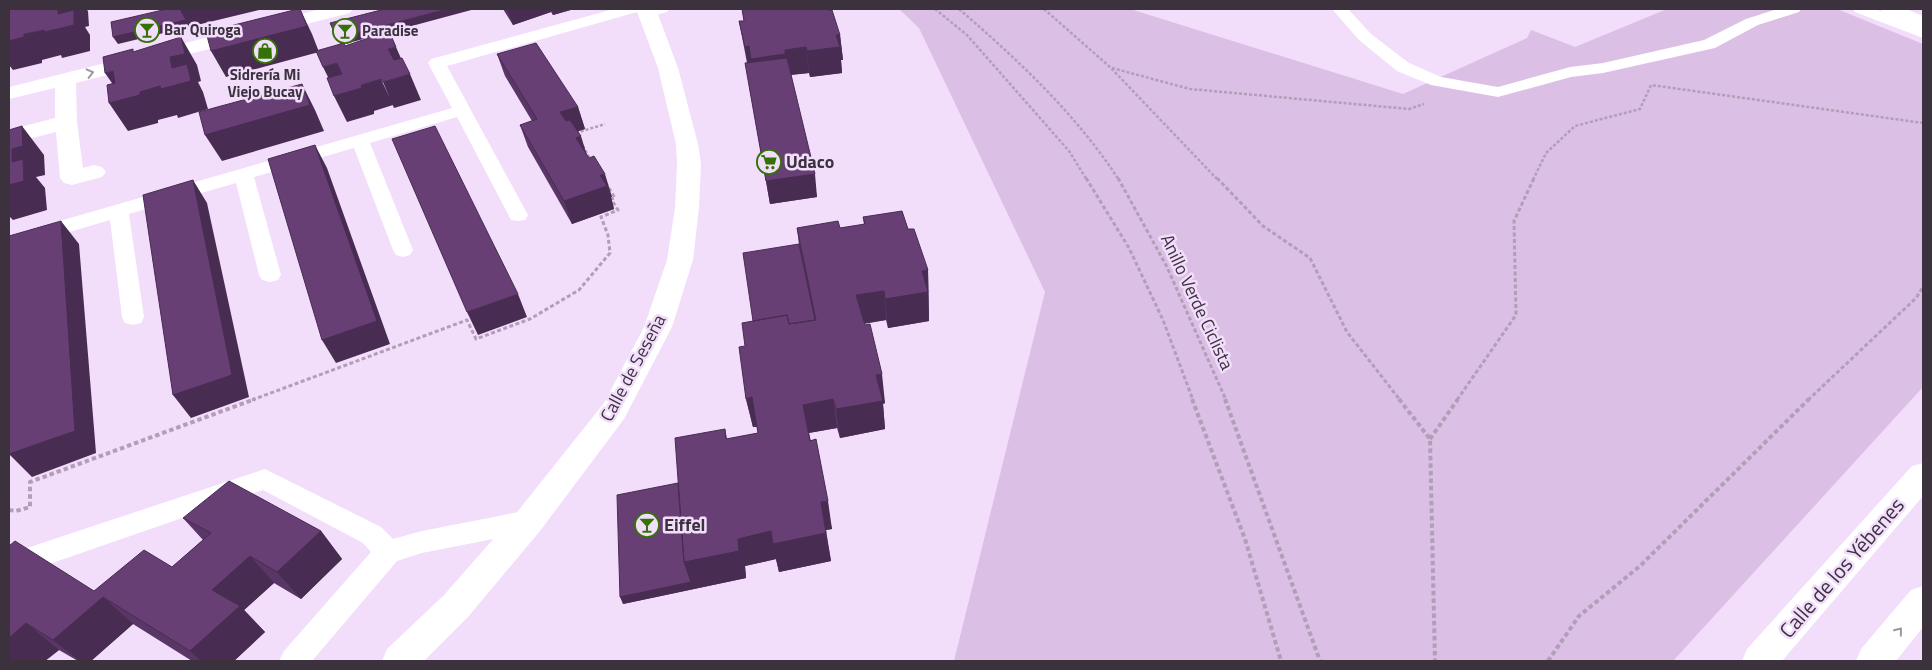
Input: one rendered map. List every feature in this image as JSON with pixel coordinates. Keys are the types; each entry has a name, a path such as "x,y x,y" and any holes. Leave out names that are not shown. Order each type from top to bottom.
{"main road":[{"path":"9,93 343,9"},
{"path":"1890,9 1923,23"},
{"name":"Calle de Seseña","path":"400,661 456,606 529,521 614,411 658,326 680,260 687,208 687,144 668,68 646,10"},
{"path":"65,80 66,122 72,178 94,172"},
{"path":"9,137 66,122"},
{"name":"Calle de los Yébenes","path":"1760,661 1923,475"},
{"path":"1874,661 1923,601"}],"lane":[{"path":"1340,9 1365,37 1403,67 1437,81 1498,92 1570,72 1603,68 1702,46 1752,22 1793,9"},
{"path":"1861,9 1923,33"},
{"path":"518,215 437,63 646,10"},
{"path":"56,229 463,110"},
{"path":"360,140 403,250"},
{"path":"244,175 270,275"},
{"path":"119,211 133,316"},
{"path":"9,566 265,479 372,534 388,552"},
{"path":"294,661 388,552 422,542 529,521"}],"path":[{"path":"935,9 967,35 1069,151 1129,248 1163,320 1245,539 1281,661"},
{"name":"Anillo Verde Ciclista","path":"959,9 1022,63 1054,97 1104,159 1130,197 1160,251 1230,408 1320,661"},
{"path":"1044,9 1110,67 1262,226 1310,258 1347,332 1430,439"},
{"path":"1435,661 1430,439 1516,315 1514,221 1546,154 1576,126 1640,109 1651,85 1923,123"},
{"path":"570,136 605,124"},
{"path":"580,141 591,159 587,160 590,167"},
{"path":"9,510 16,511 30,506 30,482 467,320 476,339 530,319 579,290 610,253 608,235 601,216 618,210 611,199 615,198 602,177"},
{"path":"1548,661 1579,616 1640,566 1838,370 1916,298 1923,287"}],"shaded area":[{"path":"899,9 1130,9 1403,94 1527,38 1531,30 1575,47 1667,9 1837,9 1923,44 1923,387 1673,661 954,661 1045,292 919,28"}],"building":[{"path":"9,9 58,9 58,14 74,10 74,25 45,32 44,30 24,34 24,37 9,41"},
{"path":"167,9 180,9 186,20 113,37 111,22"},
{"path":"300,9 307,26 211,51 206,32"},
{"path":"385,9 447,9 337,38 330,23"},
{"path":"742,9 832,10 840,35 836,35 840,47 807,51 806,47 785,50 785,54 751,59 749,46 745,47 739,21 744,21"},
{"path":"389,31 396,47 388,49 394,60 402,58 410,74 383,82 381,79 361,85 362,88 334,96 327,78 342,74 337,63 323,67 316,51 344,43 345,46"},
{"path":"181,37 185,54 170,57 172,68 187,64 191,81 161,89 160,86 140,92 140,95 109,103 107,85 115,83 113,71 105,73 103,57 133,49 133,52"},
{"path":"536,43 578,107 560,112 566,121 570,120 581,136 576,138 589,158 594,156 605,174 600,175 607,186 564,201 520,125 537,119 497,54"},
{"path":"787,58 815,174 766,181 745,63"},
{"path":"302,84 310,105 205,135 199,112"},
{"path":"22,126 23,146 12,149 12,162 23,159 24,181 9,185 9,130"},
{"path":"435,126 518,294 467,312 392,139"},
{"path":"315,145 377,321 322,340 268,159"},
{"path":"193,180 232,375 173,395 143,195"},
{"path":"902,211 908,229 914,229 928,270 922,271 928,292 885,299 884,291 856,295 865,325 870,324 882,374 876,375 883,401 836,409 833,399 803,405 810,441 816,439 828,501 821,502 826,533 773,544 771,531 738,539 739,551 684,562 675,438 725,429 726,439 758,433 752,397 746,399 739,347 745,346 742,323 787,315 789,324 816,320 797,228 838,221 840,228 865,224 863,217"},
{"path":"61,221 75,431 9,454 9,236"},
{"path":"799,244 815,320 789,324 787,315 753,321 743,253"},
{"path":"229,481 321,531 277,572 250,556 212,590 240,606 190,651 103,597 53,640 26,623 9,638 9,546 15,541 94,591 144,550 172,567 211,533 183,518"},
{"path":"678,483 684,562 691,582 620,597 617,495"}],"place":[{"name":"Bar Quiroga","path":"147,30"},
{"name":"Paradise","path":"345,31"},
{"name":"Sidrería Mi Viejo Bucay","path":"265,51"},
{"name":"Udaco","path":"769,162"},
{"name":"Eiffel","path":"647,525"}]}
